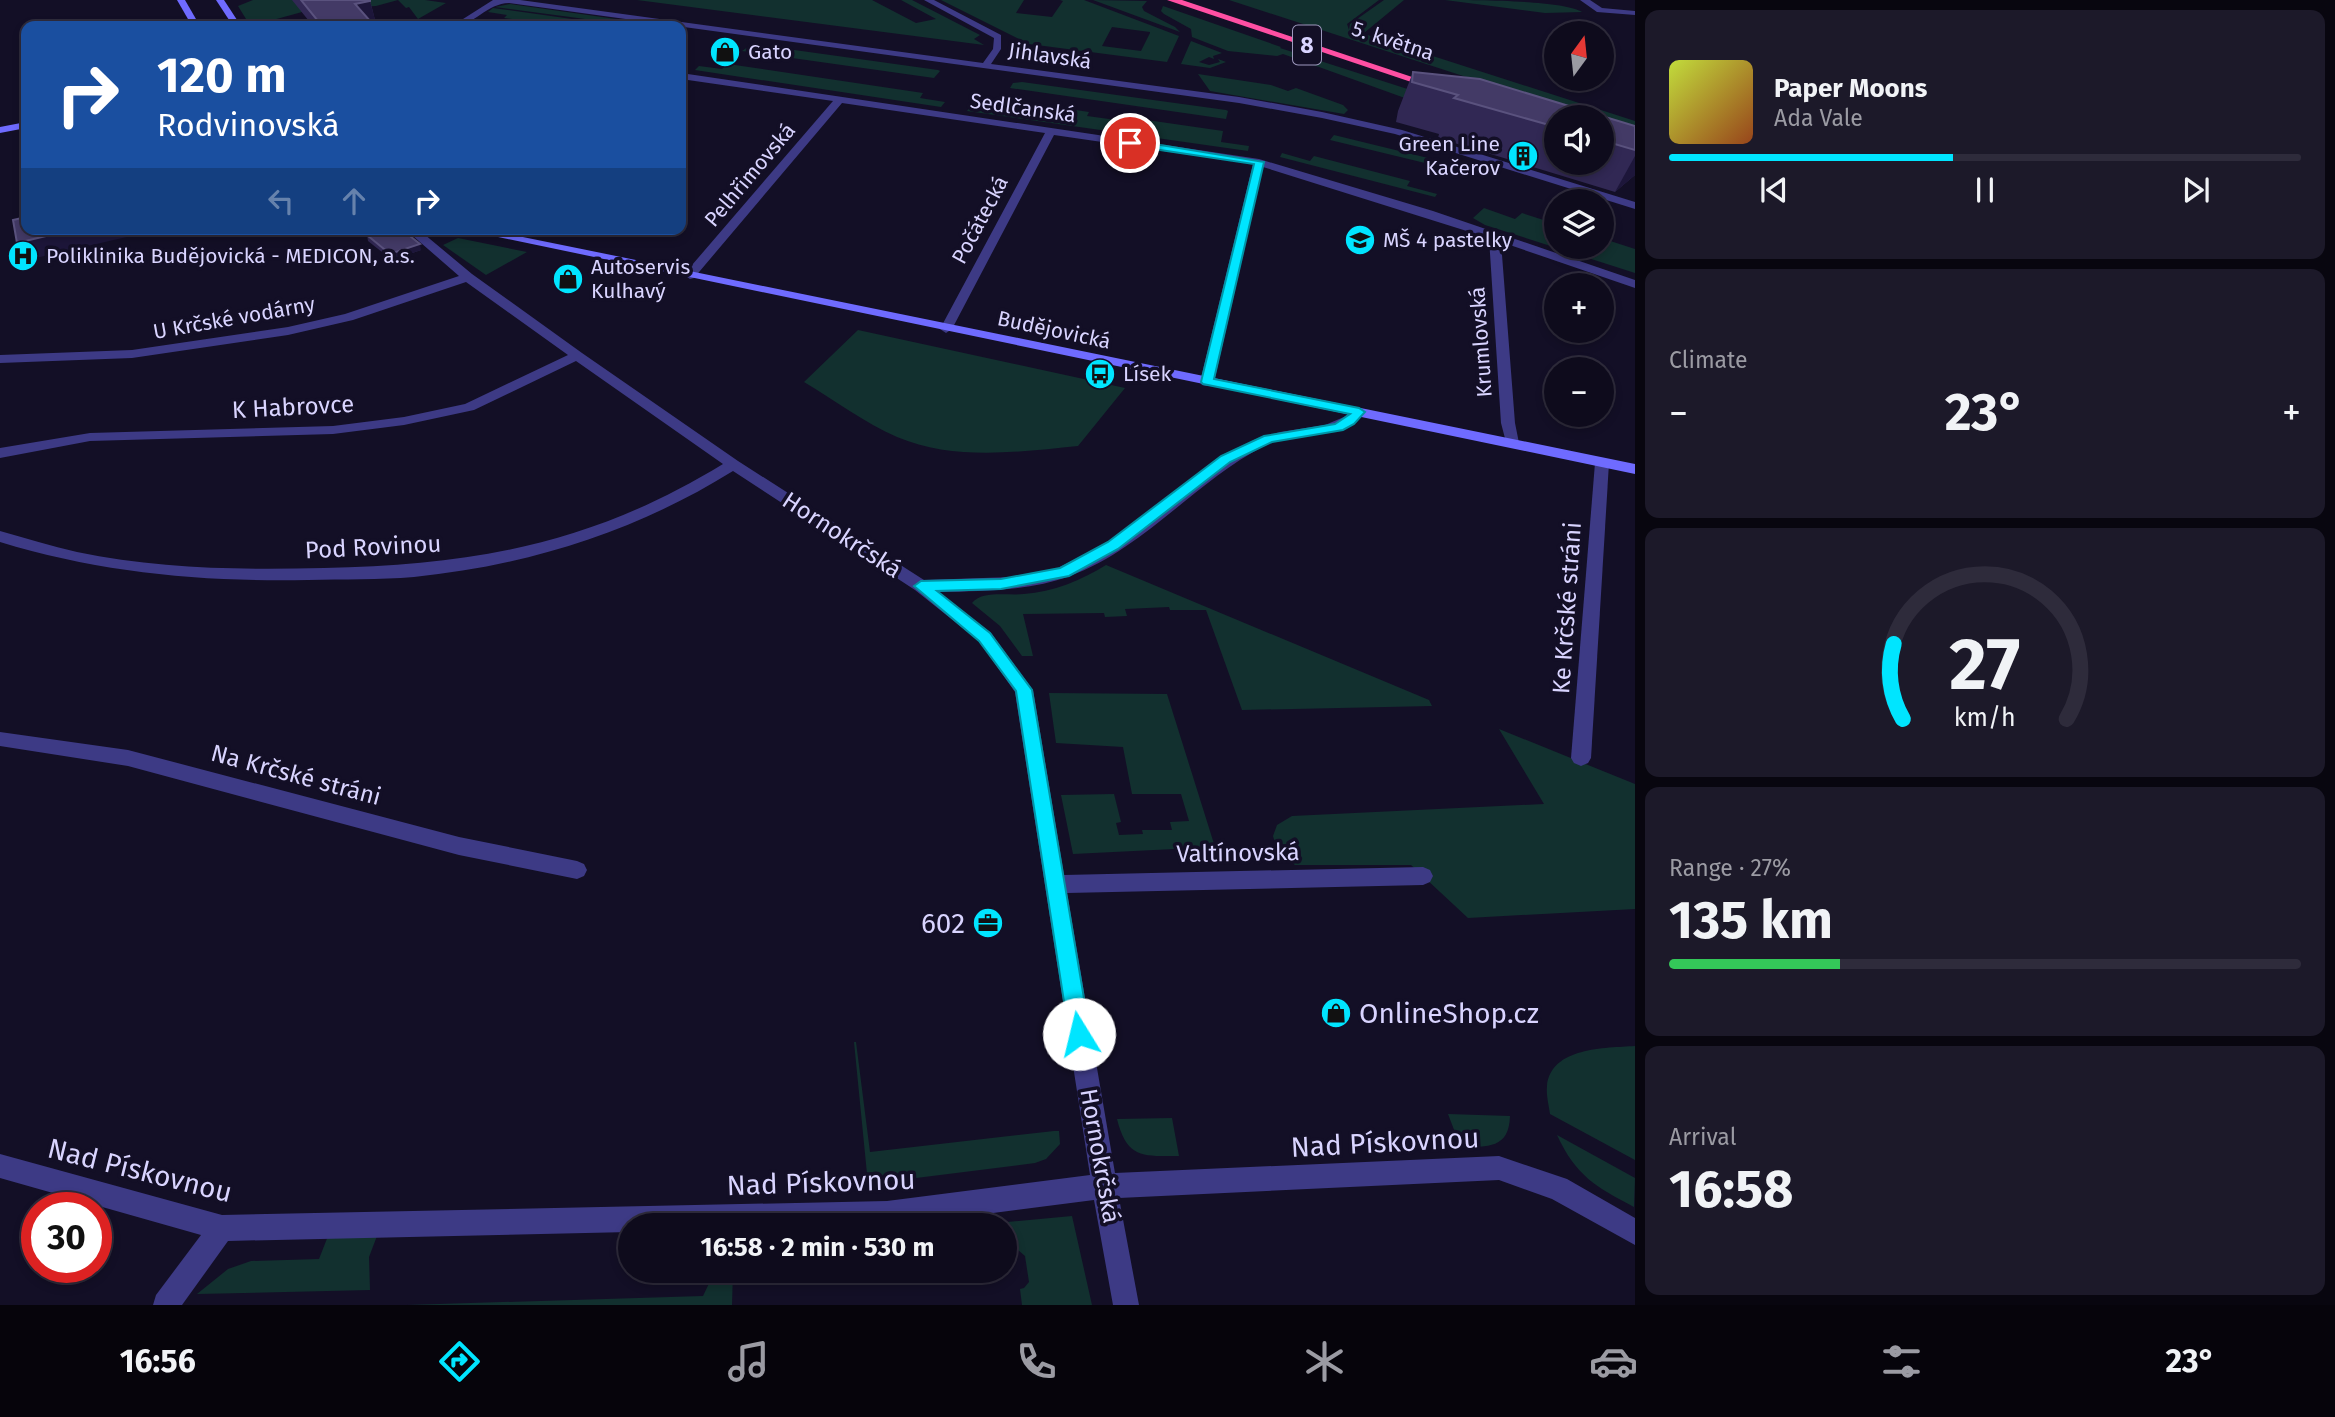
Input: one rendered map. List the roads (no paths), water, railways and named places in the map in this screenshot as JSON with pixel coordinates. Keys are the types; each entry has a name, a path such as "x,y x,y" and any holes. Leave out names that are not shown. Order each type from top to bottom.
{"highway":[{"name":"5. května","path":"1172,0 1454,93"},
{"name":"5. května","path":"1206,0 1442,77"}],"street":[{"path":"220,0 234,21"},
{"path":"928,0 998,37 997,49 985,66"},
{"path":"1584,0 1600,10 1635,13"},
{"name":"Jihlavská","path":"464,21 497,1 509,1 655,21"},
{"path":"186,3 194,21"},
{"name":"Jihlavská","path":"686,25 1239,100 1322,115 1398,132 1635,206"},
{"name":"Sedlčanská","path":"686,77 1259,162 1429,213 1495,238 1635,284"},
{"name":"Pelhřimovská","path":"690,275 839,100"},
{"path":"0,121 21,117"},
{"path":"0,130 21,126"},
{"name":"Počátecká","path":"946,328 1051,131"},
{"path":"1207,382 1259,162"},
{"name":"Hornokrčská","path":"418,235 468,277 577,356 733,464 921,586 985,637 1024,690 1091,1110 1126,1305"},
{"name":"Budějovická","path":"495,235 1635,469"},
{"name":"Krumlovská","path":"1495,238 1508,423 1512,443"},
{"name":"U Krčské vodárny","path":"0,359 132,354 288,331 349,317 468,277"},
{"name":"K Habrovce","path":"0,453 89,437 333,430 404,421 469,407 577,356"},
{"path":"921,586 1001,584 1064,572 1113,545 1226,459 1269,439 1339,427 1350,422 1359,412"},
{"name":"Ke Krčské stráni","path":"1581,758 1602,463"},
{"name":"Pod Rovinou","path":"0,536 37,549 145,569 239,576 412,571 498,558 601,531 675,500 733,464"},
{"name":"Na Krčské stráni","path":"0,739 128,758 459,846 577,870"},
{"name":"Valtínovská","path":"1055,884 1423,876"},
{"name":"Nad Pískovnou","path":"0,1166 222,1228 887,1214 1106,1186 1499,1168 1558,1188 1635,1232"},
{"path":"166,1305 222,1228"}],"place":[{"name":"Gato","path":"725,52"},
{"name":"Green Line Kačerov","path":"1523,156"},
{"name":"MŠ 4 pastelky","path":"1360,240"},
{"name":"Poliklinika Budějovická - MEDICON, a.s.","path":"23,256"},
{"name":"Autoservis Kulhavý","path":"568,279"},
{"name":"Lísek","path":"1100,374"},
{"name":"602","path":"988,923"},
{"name":"OnlineShop.cz","path":"1336,1013"}]}
